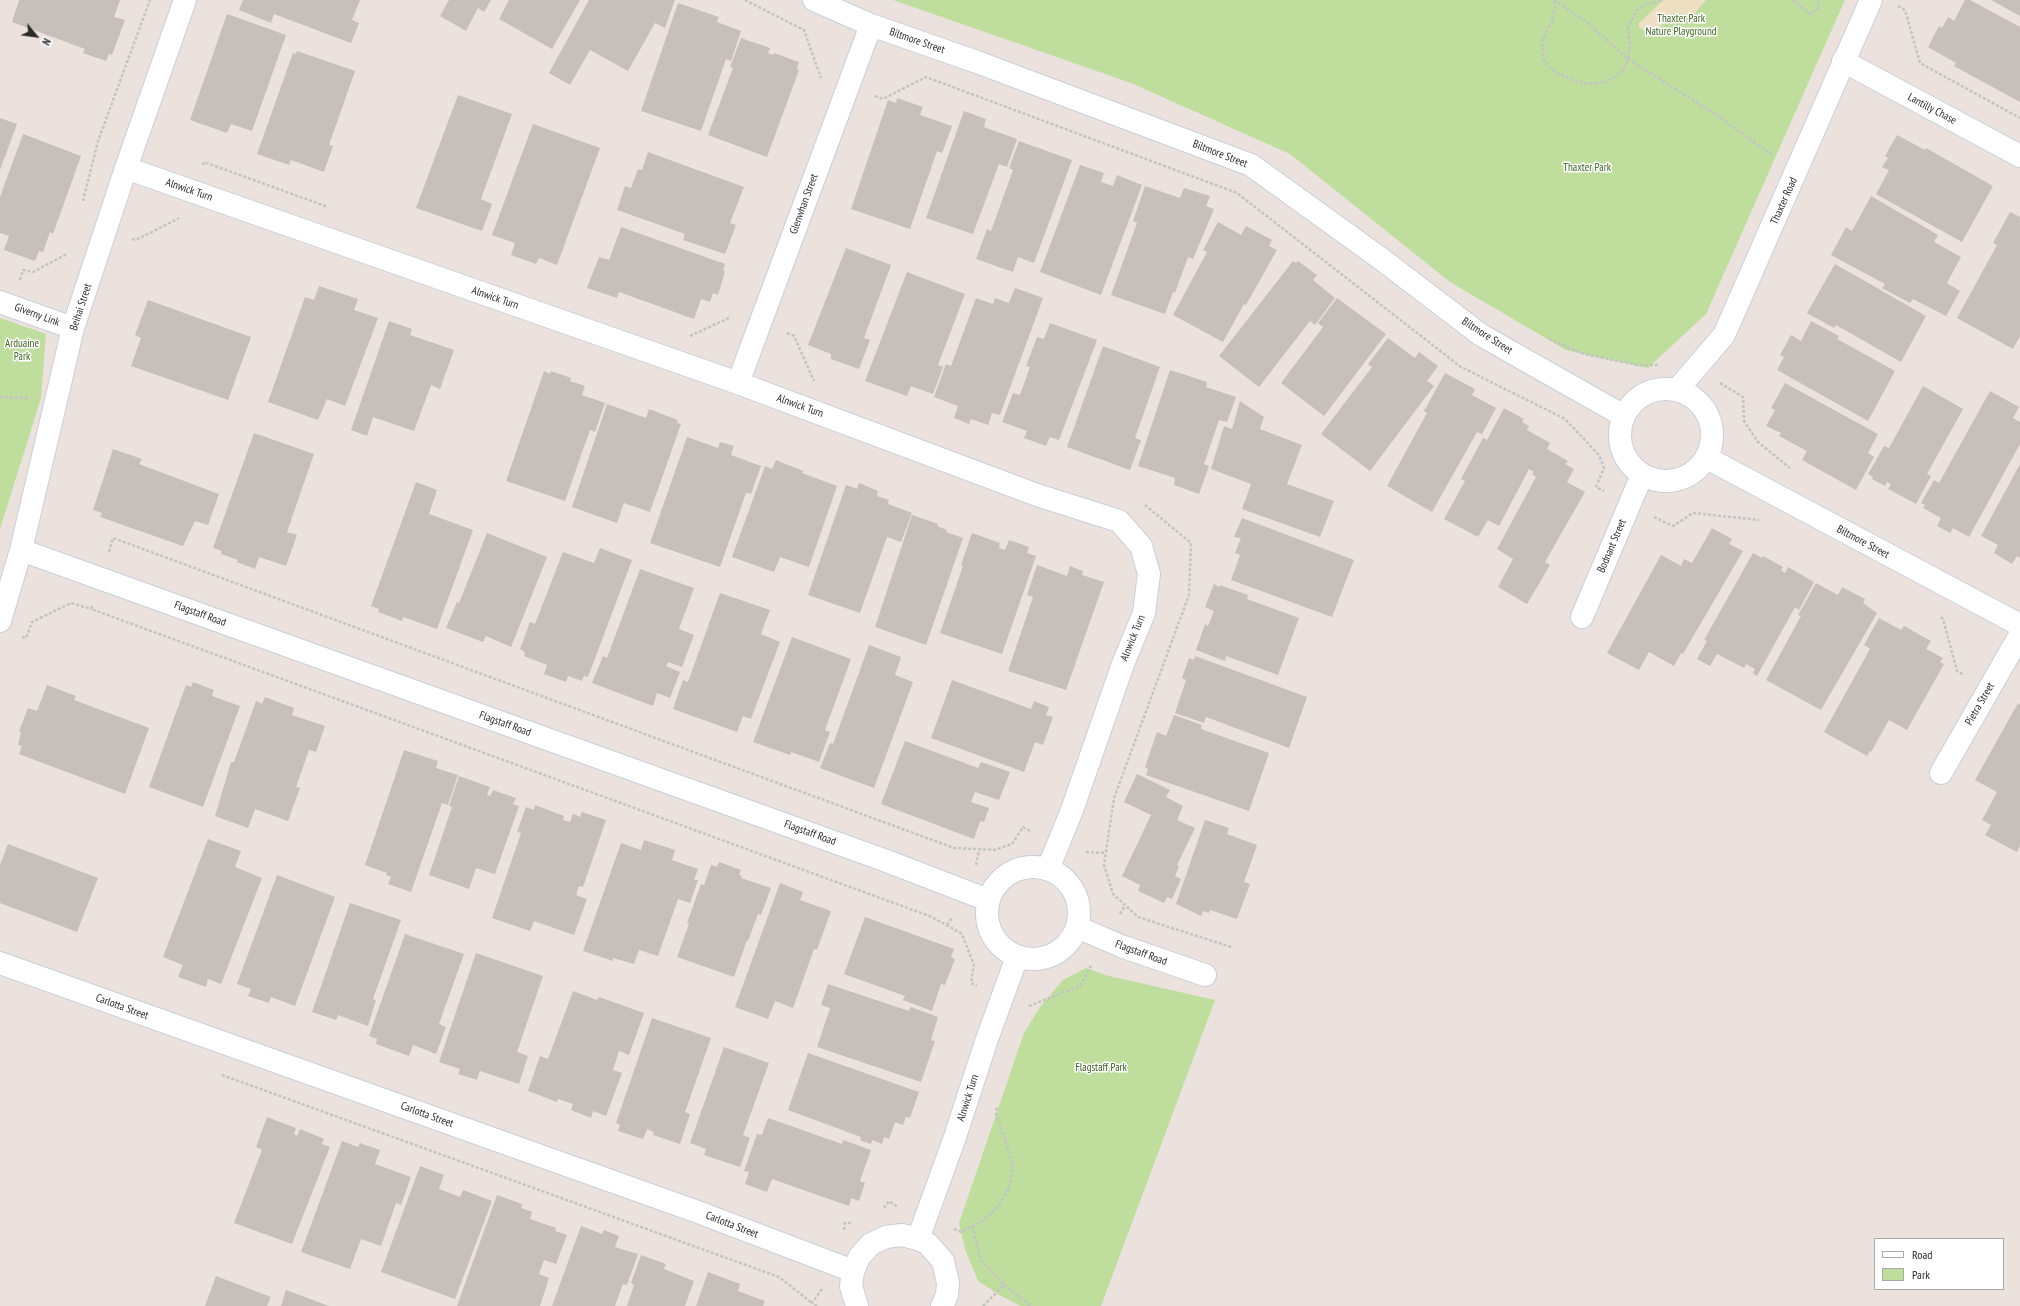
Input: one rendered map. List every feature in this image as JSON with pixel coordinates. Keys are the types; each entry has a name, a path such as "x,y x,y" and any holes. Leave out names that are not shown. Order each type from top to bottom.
{"street":[{"name":"Beihai Street","path":"0,621 21,550 74,328 126,168 185,0"},
{"name":"Biltmore Street","path":"814,0 870,25 977,62 1251,165 1380,258 1481,334 1624,416"},
{"name":"Thaxter Road","path":"1677,390 1724,335 1821,118 1871,0"},
{"name":"Glenwhan Street","path":"738,383 870,25"},
{"name":"Lantilly Chase","path":"1844,61 2020,156"},
{"name":"Alnwick Turn","path":"126,168 738,383 1037,495 1119,521 1141,546 1149,574 1144,613 1123,664 1072,810 1048,869"},
{"name":"Giverny Link","path":"0,302 74,328"},
{"path":"1661,389 1677,390 1690,395 1701,404 1709,416 1712,430 1712,444 1707,458 1697,469 1685,478 1671,482 1655,480 1642,475 1632,466 1624,455 1620,436 1624,416 1633,403 1646,393 1661,389"},
{"name":"Biltmore Street","path":"1707,458 2020,626"},
{"name":"Bodnant Street","path":"1582,617 1642,475"},
{"name":"Flagstaff Road","path":"21,550 884,860 988,900"},
{"name":"Pietra Street","path":"1941,773 2020,635"},
{"path":"1033,866 1048,869 1060,875 1071,886 1077,898 1079,913 1077,927 1070,940 1060,951 1047,958 1032,960 1017,957 1005,951 995,940 989,928 986,914 988,900 994,886 1005,876 1018,869 1033,866"},
{"name":"Flagstaff Road","path":"1077,927 1121,946 1205,975"},
{"name":"Alnwick Turn","path":"918,1239 1017,957"},
{"name":"Carlotta Street","path":"0,963 698,1212 853,1271"},
{"path":"857,1306 851,1286 853,1271 860,1256 871,1244 886,1237 902,1235 918,1239 928,1244 943,1261 948,1283 943,1306"}],"path":[{"path":"81,207 98,141 150,0"},
{"path":"745,0 804,30 820,78 883,99 926,77 1237,193 1461,368 1565,419 1599,455 1604,468 1596,487 1673,526 1692,513 1766,520"},
{"path":"1664,0 1646,4 1638,9 1634,15 1628,29 1630,47 1628,58 1623,70 1616,77 1606,82 1589,84 1575,81 1550,68 1544,60 1542,41 1552,22 1555,1 1589,24 1628,58 1718,116 1754,144 1773,155"},
{"path":"1792,0 1810,14 1817,10 1819,0"},
{"path":"1893,3 1905,10 1920,63 2020,118"},
{"path":"106,230 136,240 182,217 204,162 331,208"},
{"path":"23,270 33,272 70,253"},
{"path":"688,337 734,316 794,336 814,382"},
{"path":"1542,336 1584,354 1637,365 1664,365 1675,355 1743,397 1744,420 1758,442 1793,471"},
{"path":"0,397 34,398"},
{"path":"1141,502 1191,543 1189,596 1114,798 1104,865 1113,894 1138,917 1231,947"},
{"path":"20,636 26,638 32,622 71,603 91,609"},
{"path":"1936,615 1943,618 1957,671 1989,688"},
{"path":"217,1073 779,1277 812,1303"},
{"path":"972,1226 981,1260 1004,1285 1031,1306"},
{"path":"982,1306 1004,1285"}],"green space":[{"name":"Thaxter Park","path":"893,0 1845,0 1706,314 1648,368 1566,350 1450,282 1290,154 1131,83"},
{"name":"Arduaine Park","path":"0,318 46,334 41,398 0,529"},
{"name":"Flagstaff Park","path":"1086,968 1109,976 1215,1000 1101,1306 1021,1306 1001,1296 978,1281 965,1249 959,1223 1024,1033 1040,1007 1063,980"}],"sand":[{"path":"1663,0 1706,0 1695,13 1687,15 1679,13 1670,14 1657,31 1648,33 1639,27 1639,23"}],"building":[{"path":"19,0 120,0 114,17 125,20 112,55 109,54 106,61 83,53 85,49 12,22"},
{"path":"243,0 360,0 352,20 359,23 351,43 274,14 271,23 239,10"},
{"path":"449,0 491,0 484,12 478,8 466,31 440,16"},
{"path":"509,0 580,0 552,49 499,19"},
{"path":"589,0 675,0 665,28 655,23 628,71 590,50 570,85 549,73"},
{"path":"1965,0 1970,0 2020,27 2020,102 1954,66 1956,63 1928,47 1939,26 1942,28 1948,17 1954,21"},
{"path":"1991,0 2020,0 2020,16"},
{"path":"678,3 719,17 717,22 741,31 731,61 726,59 701,131 641,111"},
{"path":"227,14 286,35 252,131 231,124 227,133 190,120"},
{"path":"741,38 770,48 768,53 773,55 774,53 799,62 797,69 799,70 767,157 708,135 733,68 730,67"},
{"path":"297,51 355,71 329,145 333,146 324,172 291,160 289,165 257,154 293,53 296,54"},
{"path":"458,95 512,114 481,199 492,204 482,231 416,208"},
{"path":"897,98 923,107 920,115 952,126 942,153 937,151 910,229 851,209 888,100 896,103"},
{"path":"964,111 986,119 984,127 1017,139 1007,167 999,164 973,234 926,218"},
{"path":"0,118 17,124 0,170"},
{"path":"533,124 600,148 557,265 539,258 536,264 511,255 515,243 492,235"},
{"path":"23,134 81,156 53,234 50,232 43,252 39,251 35,261 4,250 9,236 0,233 0,197"},
{"path":"1897,135 1925,150 1926,148 1993,186 1962,242 1876,194 1889,170 1882,167 1888,158 1885,156"},
{"path":"1019,141 1072,160 1034,263 1018,257 1013,272 976,259 987,229 991,231 1013,170 1009,168"},
{"path":"648,152 744,187 730,223 736,225 725,254 683,240 685,234 617,210 625,186 631,188 638,169 642,170"},
{"path":"1080,165 1104,173 1101,182 1113,186 1117,175 1142,185 1101,295 1040,272"},
{"path":"1145,186 1180,198 1184,188 1210,196 1206,206 1214,209 1193,259 1188,257 1175,293 1173,292 1165,314 1111,295 1137,223 1133,221"},
{"path":"1871,196 1938,235 1934,242 1961,257 1947,283 1960,291 1946,316 1913,299 1910,303 1882,288 1885,284 1831,255 1846,227 1852,231"},
{"path":"2010,212 2020,217 2020,336 2013,349 1957,318 1997,245 1993,243"},
{"path":"1218,222 1241,235 1246,226 1272,240 1269,246 1277,250 1223,342 1173,315 1207,252 1203,250"},
{"path":"621,227 725,264 723,270 725,271 718,295 713,293 710,302 701,299 694,319 619,292 617,298 587,288 599,257 609,260"},
{"path":"846,248 891,265 864,338 870,340 859,369 831,359 831,354 808,345"},
{"path":"1293,261 1296,263 1298,261 1317,275 1313,280 1335,298 1315,325 1310,321 1259,387 1219,356"},
{"path":"1835,264 1926,316 1901,362 1836,325 1834,328 1807,313"},
{"path":"907,272 965,294 938,365 943,367 933,394 911,386 907,396 865,381"},
{"path":"319,286 358,299 354,310 378,318 345,406 327,399 318,420 268,402 305,297 314,300"},
{"path":"1015,288 1043,298 1000,415 992,413 988,425 971,419 969,424 954,418 958,406 934,397 946,364 951,366 976,298 993,304 995,298 1009,303"},
{"path":"1337,298 1386,334 1324,416 1281,383 1323,327 1318,323"},
{"path":"148,300 251,337 228,400 131,366 141,338 135,335"},
{"path":"389,321 412,329 410,335 454,350 440,389 431,385 414,431 373,417 367,436 351,430"},
{"path":"1811,321 1839,336 1837,339 1895,371 1868,421 1777,370 1784,357 1780,355 1791,335 1801,341"},
{"path":"1050,323 1097,340 1059,440 1050,437 1046,446 1024,438 1027,431 1002,422 1013,393 1020,395 1030,367 1026,366 1037,337 1044,339"},
{"path":"1388,338 1415,358 1419,352 1438,366 1427,381 1434,386 1370,471 1321,434 1372,367 1368,364"},
{"path":"1103,346 1160,367 1135,438 1141,440 1130,470 1067,447"},
{"path":"1170,370 1207,382 1206,387 1236,397 1227,422 1219,420 1204,464 1209,466 1199,494 1174,485 1175,478 1138,466"},
{"path":"544,371 550,374 551,371 571,378 570,381 585,386 582,395 605,403 595,432 590,430 565,501 506,481"},
{"path":"1445,373 1475,389 1472,395 1496,408 1482,434 1477,432 1432,512 1387,486 1427,413 1424,411"},
{"path":"1785,383 1878,434 1868,453 1874,457 1856,490 1802,460 1807,451 1779,436 1781,433 1766,426 1775,410 1771,408"},
{"path":"1923,386 1963,409 1927,474 1931,476 1916,504 1888,489 1891,484 1887,482 1885,486 1872,479 1873,477 1868,474 1884,446 1889,448"},
{"path":"1990,391 2019,407 2013,418 2020,422 2020,444 1969,537 1953,528 1950,533 1937,526 1941,518 1923,508 1925,505 1921,503 1934,480 1939,483"},
{"path":"1240,401 1264,417 1260,429 1302,445 1287,484 1334,501 1320,537 1242,509 1251,484 1211,469 1224,426 1232,429"},
{"path":"607,404 646,418 649,409 678,420 677,423 681,424 650,512 624,503 617,523 572,507"},
{"path":"1504,408 1524,419 1522,422 1529,426 1527,430 1550,443 1547,449 1568,461 1565,464 1574,469 1567,482 1585,492 1545,562 1550,565 1527,604 1498,587 1513,559 1497,549 1536,477 1532,474 1534,472 1529,469 1499,526 1488,520 1478,537 1444,519 1465,481 1461,479 1483,438 1487,440"},
{"path":"254,433 314,454 287,532 297,535 286,566 259,557 255,569 237,562 238,560 221,554 222,551 213,548"},
{"path":"687,437 718,448 720,442 734,446 731,455 761,466 751,494 746,493 720,567 650,543"},
{"path":"113,449 142,459 139,464 219,494 208,525 195,521 183,546 100,517 102,513 93,510"},
{"path":"776,460 803,471 802,473 837,486 809,567 780,557 774,572 732,557 765,466 772,469"},
{"path":"2020,464 2020,558 2017,556 2012,564 1994,553 1998,545 1981,536"},
{"path":"416,482 437,490 429,514 473,530 437,629 403,617 402,621 378,612 379,609 371,606"},
{"path":"859,483 878,491 877,496 889,500 888,504 912,513 901,542 887,537 860,613 808,595 846,485 857,489"},
{"path":"912,515 938,524 937,526 947,530 946,532 963,538 926,645 875,627"},
{"path":"1242,518 1354,560 1332,617 1231,580 1240,555 1235,553 1241,538 1234,537"},
{"path":"1712,528 1732,539 1729,544 1743,551 1683,654 1681,653 1674,666 1649,652 1639,670 1607,653 1661,555 1681,566 1684,559 1692,563"},
{"path":"487,533 547,557 511,647 486,636 483,642 446,628 457,602 459,603"},
{"path":"972,533 1000,543 999,548 1005,550 1009,540 1029,547 1027,553 1036,556 1002,654 940,633 963,566 961,565"},
{"path":"600,548 632,560 588,677 584,676 582,681 568,676 566,682 544,674 547,665 524,656 525,652 520,649 530,622 535,624 563,552 594,563"},
{"path":"1753,553 1762,558 1763,556 1783,567 1781,570 1785,573 1788,567 1814,582 1799,610 1795,607 1757,676 1753,673 1755,669 1746,664 1744,668 1717,654 1710,666 1697,659 1707,641 1704,640"},
{"path":"1037,565 1067,576 1070,566 1083,571 1082,575 1104,582 1066,690 1008,671 1033,597 1027,595"},
{"path":"640,569 694,588 679,629 694,635 682,667 668,662 666,666 680,672 670,698 657,693 653,706 592,683 603,656 607,658"},
{"path":"1816,583 1838,595 1842,587 1865,599 1863,603 1877,613 1821,710 1766,680 1801,616 1798,615"},
{"path":"1214,584 1219,587 1220,585 1248,595 1247,599 1299,618 1278,675 1226,656 1225,661 1196,650 1205,624 1208,626 1214,611 1205,607"},
{"path":"720,593 770,610 761,634 780,642 751,719 743,716 737,732 673,709 683,680 688,682"},
{"path":"1879,618 1901,630 1904,626 1931,641 1926,649 1943,658 1940,662 1944,664 1907,730 1889,720 1871,752 1870,751 1867,756 1824,732 1870,649 1864,645"},
{"path":"792,637 851,659 825,730 830,732 819,762 791,752 790,755 753,742"},
{"path":"869,645 901,657 895,675 913,682 874,788 820,768 830,743 833,744"},
{"path":"1195,656 1307,697 1289,748 1206,717 1204,723 1175,713 1186,680 1182,678 1189,658 1194,660"},
{"path":"952,680 1031,709 1034,701 1049,707 1046,715 1053,717 1043,745 1035,742 1024,772 931,738"},
{"path":"193,682 214,690 212,696 240,706 203,807 149,787 186,685 191,687"},
{"path":"47,685 76,696 74,700 149,728 125,794 19,754 22,746 18,745 21,732 19,731 28,708 37,711"},
{"path":"265,697 294,708 292,715 325,726 316,752 309,750 296,787 300,788 288,821 255,809 248,828 215,816 231,762 234,762 256,701 262,704"},
{"path":"2018,703 2020,705 2020,846 2017,852 1985,835 1991,825 1982,820 1997,792 1975,780"},
{"path":"1174,715 1202,725 1201,729 1269,753 1249,811 1146,775 1148,769 1145,767 1157,732 1166,736"},
{"path":"905,741 978,768 981,762 1010,772 999,800 975,792 971,802 989,808 984,822 980,821 974,839 881,804"},
{"path":"404,750 438,761 436,768 458,775 448,805 442,803 411,892 388,884 391,877 386,875 387,873 365,865"},
{"path":"1137,774 1170,790 1166,797 1183,806 1177,820 1195,828 1177,865 1179,866 1175,876 1181,879 1172,899 1167,897 1164,903 1138,891 1140,885 1122,876 1151,815 1124,802"},
{"path":"459,776 490,787 487,795 490,796 493,790 516,798 513,804 519,806 495,874 476,868 469,889 429,875 452,807 449,806"},
{"path":"535,805 564,816 563,820 570,822 573,814 580,817 582,812 606,820 583,887 579,886 576,895 587,899 574,935 534,921 530,931 492,918 521,833 517,832 526,807 534,810"},
{"path":"1205,820 1229,828 1227,834 1257,845 1244,882 1250,884 1237,919 1210,910 1209,913 1203,911 1201,916 1176,904"},
{"path":"208,839 241,851 235,867 262,878 221,984 208,979 206,987 178,977 183,965 163,957"},
{"path":"644,840 675,850 672,860 698,869 694,880 698,880 690,903 678,899 658,956 639,950 634,964 613,958 613,961 583,951 621,843 641,850"},
{"path":"8,844 98,878 77,932 0,903 0,865"},
{"path":"719,862 741,870 739,875 742,876 741,878 771,888 761,915 758,914 748,941 747,940 734,977 677,957 701,884 704,885 711,865 717,867"},
{"path":"277,875 335,897 295,1006 271,997 269,1003 248,996 251,989 237,984"},
{"path":"780,883 803,892 800,900 831,911 817,950 814,949 793,1008 775,1001 768,1019 735,1007"},
{"path":"350,903 401,920 373,999 376,1000 368,1026 338,1015 336,1020 312,1012"},
{"path":"865,917 954,949 951,957 955,959 945,985 941,984 932,1011 903,1000 905,996 844,974"},
{"path":"405,934 464,954 439,1024 446,1027 436,1054 413,1045 409,1056 376,1044 377,1039 369,1036"},
{"path":"476,953 543,976 517,1052 528,1056 519,1084 480,1071 477,1080 458,1074 460,1069 439,1062"},
{"path":"828,984 909,1011 911,1007 938,1017 931,1040 935,1041 921,1082 817,1047 830,1008 821,1005"},
{"path":"573,991 597,1000 599,997 644,1013 629,1055 619,1051 613,1070 622,1073 606,1116 593,1111 591,1118 571,1110 573,1104 558,1099 557,1102 528,1091 540,1056 548,1059"},
{"path":"652,1018 711,1038 685,1112 690,1114 680,1144 653,1135 654,1132 647,1129 643,1139 618,1131 620,1125 616,1123"},
{"path":"724,1047 769,1063 743,1135 750,1138 740,1167 704,1155 706,1149 690,1143"},
{"path":"808,1053 919,1092 910,1118 906,1117 903,1125 895,1122 889,1139 884,1137 882,1144 872,1140 871,1144 860,1140 861,1137 788,1110"},
{"path":"267,1117 296,1128 294,1134 297,1136 300,1129 324,1139 322,1144 330,1147 292,1244 234,1223 262,1150 256,1147"},
{"path":"768,1118 842,1144 843,1140 871,1150 860,1181 865,1183 859,1201 851,1198 849,1206 772,1179 767,1192 745,1184 749,1172 744,1171 757,1134 762,1135"},
{"path":"342,1141 358,1147 360,1143 380,1150 375,1164 411,1177 401,1205 396,1203 381,1246 361,1239 350,1269 301,1252"},
{"path":"420,1166 444,1175 439,1189 460,1197 463,1190 492,1201 455,1299 381,1272"},
{"path":"497,1195 522,1204 521,1208 532,1212 530,1219 556,1228 555,1231 567,1235 556,1264 544,1260 539,1274 549,1278 540,1306 457,1306"},
{"path":"581,1226 602,1234 604,1230 619,1236 615,1247 638,1254 627,1285 623,1284 615,1306 552,1306"},
{"path":"641,1255 666,1264 664,1269 694,1281 685,1306 627,1306 634,1285 631,1283"},
{"path":"708,1272 740,1284 738,1291 765,1301 763,1306 696,1306"},
{"path":"216,1276 271,1297 267,1306 205,1306"},
{"path":"286,1290 329,1306 281,1306"}],"park label":[{"name":"Thaxter Park Nature Playground","path":"1681,25"}]}
